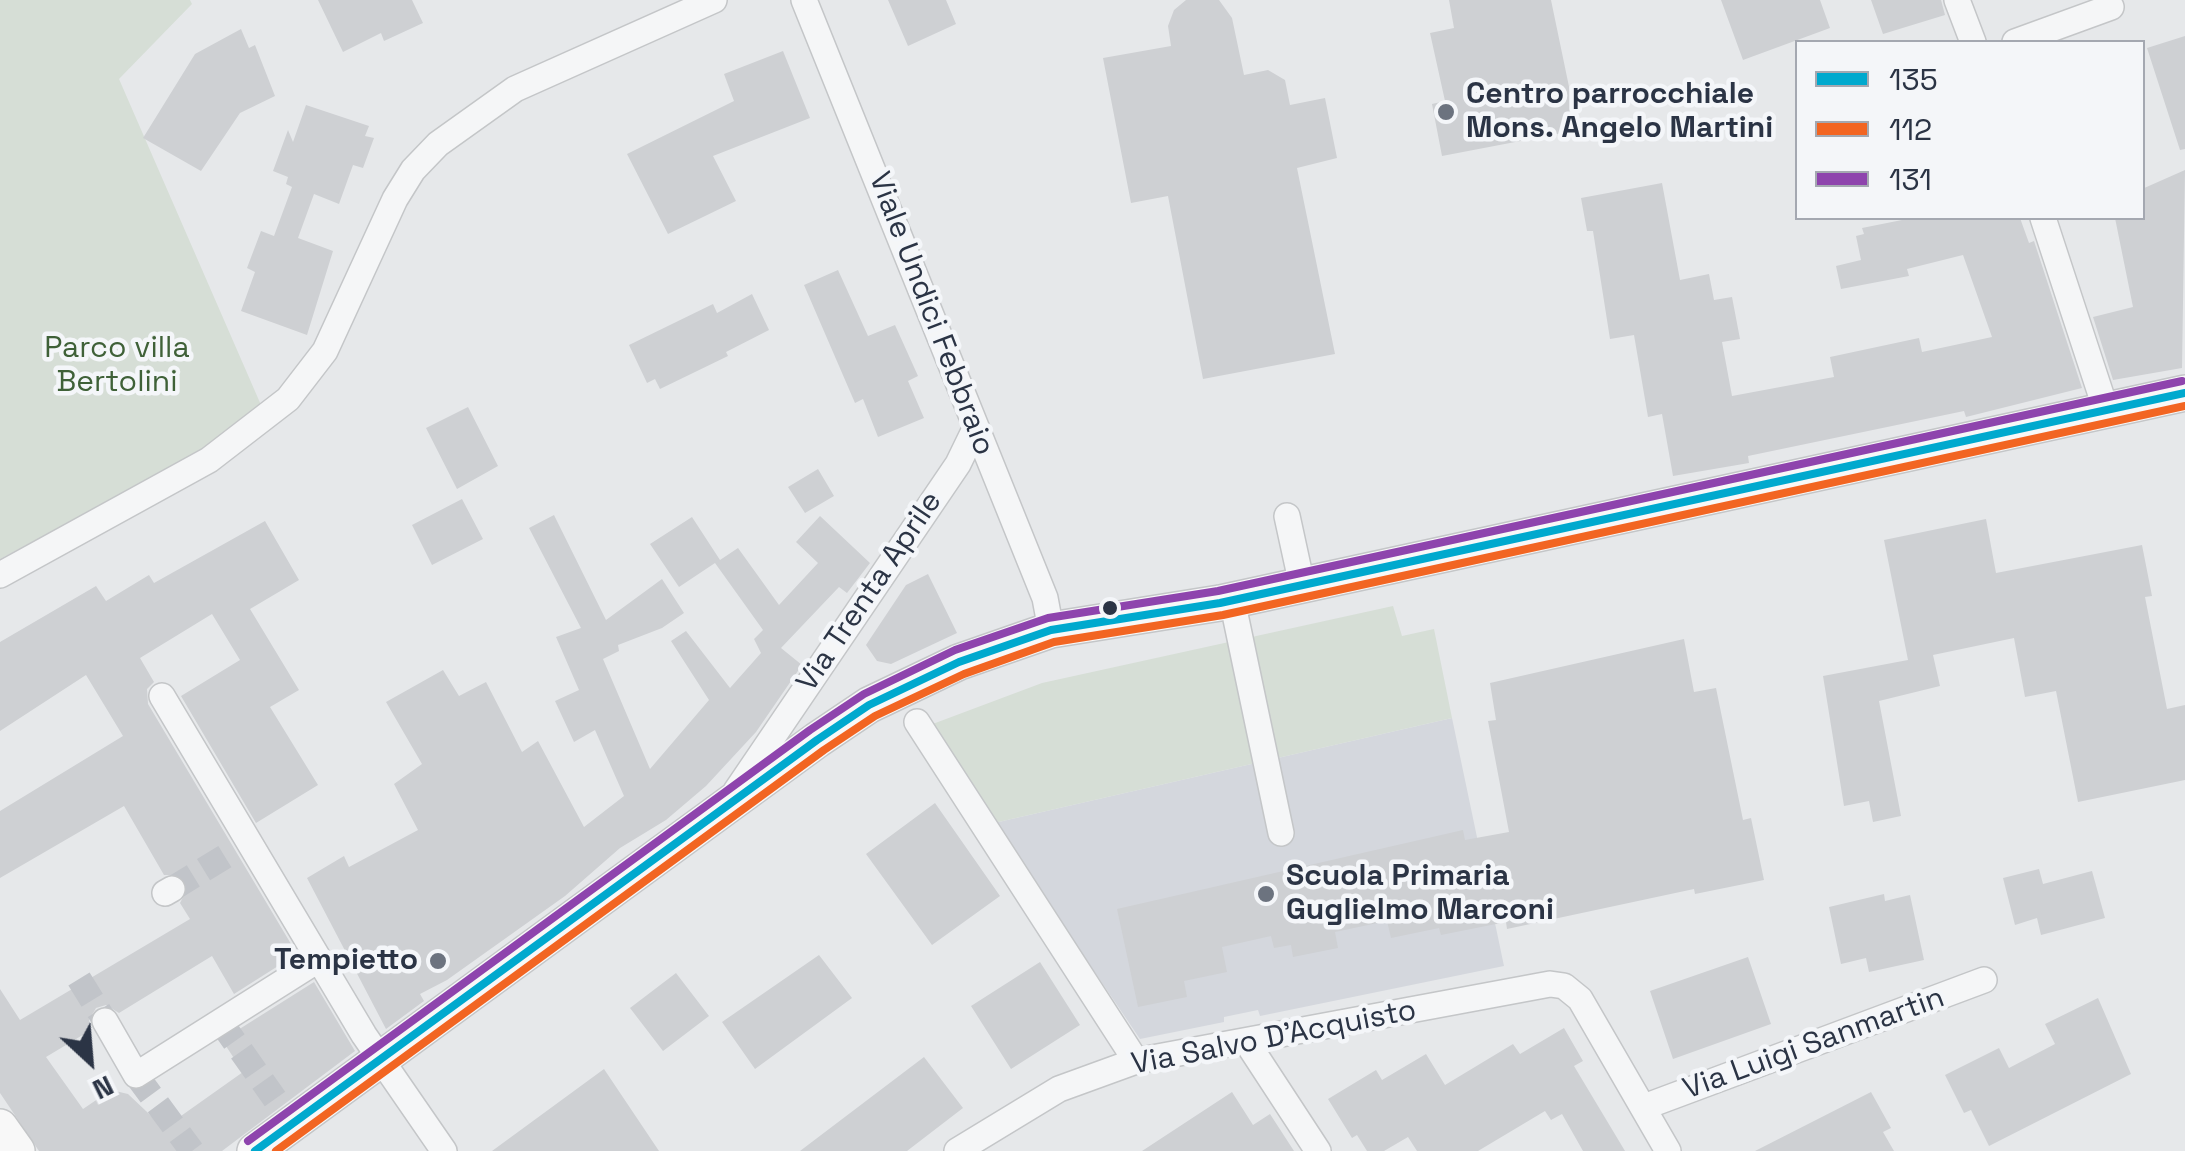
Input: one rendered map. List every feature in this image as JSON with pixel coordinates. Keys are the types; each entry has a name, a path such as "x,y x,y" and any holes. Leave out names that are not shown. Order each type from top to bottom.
{"main road":[{"name":"Via Trenta Aprile","path":"255,1151 728,803 880,700 959,662 1051,630 1232,600 2185,392"},
{"path":"0,1127 17,1151"}],"street":[{"path":"0,575 210,460 288,399 325,350 394,198 438,144 515,90 714,0"},
{"name":"Viale Undici Febbraio","path":"804,0 1045,598 1051,630"},
{"path":"1957,0 1973,40"},
{"path":"2020,40 2111,7"},
{"path":"2044,220 2106,410"},
{"name":"Via Trenta Aprile","path":"728,803 958,464 975,428"},
{"path":"1287,516 1302,585"},
{"path":"1232,600 1281,833"},
{"path":"162,696 242,842 379,1058 444,1151"},
{"path":"917,722 1136,1061"},
{"path":"105,1021 136,1075 318,960"},
{"name":"Via Luigi Sanmartin","path":"1644,1107 1984,980"},
{"name":"Via Salvo D'Acquisto","path":"957,1151 991,1141 1059,1089 1136,1061 1248,1044 1550,984 1564,986 1580,999 1644,1107"},
{"path":"1248,1044 1318,1151"},
{"path":"1644,1107 1668,1151"}],"shaded area":[{"name":"Scuola Primaria Guglielmo Marconi","path":"1452,718 1504,966 1260,1016 1258,1010 1224,1017 1224,1022 1140,1039 994,823"}],"green space":[{"name":"Parco villa Bertolini","path":"0,0 190,0 192,4 119,79 261,405 230,433 177,465 0,559"},
{"path":"1393,606 1402,636 1434,629 1452,718 994,823 930,725 1042,683"}],"building":[{"path":"318,0 412,0 423,23 384,41 381,33 343,52"},
{"path":"888,0 946,0 956,24 908,46"},
{"path":"1186,0 1219,0 1232,18 1244,75 1268,70 1285,80 1290,105 1325,98 1337,158 1297,168 1335,354 1203,379 1168,196 1131,203 1103,58 1171,46 1168,26 1174,10"},
{"path":"1449,0 1551,0 1578,130 1442,156 1432,104 1445,101 1430,33 1454,28"},
{"path":"1721,0 1820,0 1830,28 1743,60"},
{"path":"1871,0 1941,0 1945,15 1883,34"},
{"path":"241,29 249,48 255,45 275,96 240,113 201,171 143,138 195,54"},
{"path":"2185,36 2185,149 2180,150 2147,48"},
{"path":"783,51 810,118 713,156 736,201 668,234 627,154 734,101 724,74"},
{"path":"306,105 369,126 365,136 374,138 363,168 353,165 339,204 314,194 298,238 333,251 307,335 241,311 255,272 247,268 261,231 274,236 292,187 286,184 288,177 273,171 288,130 293,142"},
{"path":"2185,170 2182,368 2113,380 2093,317 2133,307 2115,220 2145,220 2145,188"},
{"path":"1662,183 1680,280 1709,274 1714,300 1732,297 1740,339 1722,342 1732,396 1834,377 1830,357 1919,338 1922,352 1992,337 1963,255 1907,269 1909,276 1841,289 1836,266 1861,260 1856,236 1864,234 1862,228 1902,220 2021,220 2029,243 2034,241 2082,388 1966,417 1964,411 1748,456 1749,463 1673,476 1662,414 1648,417 1634,335 1610,339 1593,231 1587,231 1581,198"},
{"path":"838,270 868,336 895,325 918,376 908,381 924,418 878,437 863,399 855,403 804,285"},
{"path":"752,294 769,330 726,352 728,356 660,389 655,379 647,383 629,345 713,304 717,313"},
{"path":"468,407 498,466 457,489 426,428"},
{"path":"818,469 834,496 805,513 788,487"},
{"path":"462,499 483,539 432,565 412,525"},
{"path":"554,515 606,620 662,579 684,613 662,628 618,645 619,651 603,659 650,769 709,700 671,641 686,631 730,688 761,653 754,639 763,630 715,563 679,587 650,544 692,517 720,560 738,548 779,605 818,563 796,542 820,516 870,563 847,593 839,587 781,648 802,665 756,732 706,786 666,820 620,848 565,896 447,980 420,994 424,1001 386,1029 307,878 344,856 349,867 418,830 394,784 422,764 386,702 443,670 459,696 486,682 522,752 538,741 584,827 624,796 595,730 574,742 555,701 579,690 556,637 581,628 529,528"},
{"path":"1986,519 1996,573 2142,545 2152,596 2145,597 2167,709 2185,705 2185,780 2078,802 2056,691 2025,697 2014,638 1933,655 1940,686 1879,701 1901,816 1873,822 1869,801 1844,806 1823,676 1908,660 1884,540"},
{"path":"265,521 299,580 250,609 299,690 270,707 318,785 256,823 181,696 240,660 212,614 140,658 154,682 147,689 148,704 297,954 234,994 212,956 119,1013 106,1005 96,1008 89,1020 91,1030 46,1057 83,1109 111,1090 128,1094 164,1128 243,1072 222,1040 314,982 355,1051 222,1151 39,1151 0,1093 0,989 20,1020 190,919 180,903 188,888 179,875 164,875 124,806 0,878 0,811 123,736 86,675 0,731 0,642 96,586 106,601 149,575 154,583"},
{"path":"928,574 957,633 891,664 877,661 866,645 906,585"},
{"path":"1684,639 1694,692 1716,688 1743,820 1751,818 1764,880 1695,894 1694,889 1507,929 1506,922 1441,935 1439,928 1391,938 1387,921 1335,932 1338,948 1293,957 1291,945 1274,948 1271,936 1222,947 1227,972 1184,981 1187,997 1138,1007 1117,909 1463,830 1465,840 1509,832 1488,721 1496,720 1490,683"},
{"path":"935,803 1000,896 932,945 866,854"},
{"path":"2039,869 2043,884 2092,871 2105,918 2041,935 2037,918 2015,925 2003,878"},
{"path":"1884,894 1885,901 1910,895 1924,960 1869,972 1866,958 1841,964 1829,907"},
{"path":"819,955 852,998 755,1069 722,1022"},
{"path":"1748,957 1771,1024 1673,1059 1650,991"},
{"path":"1040,962 1080,1025 1011,1069 971,1006"},
{"path":"676,973 709,1016 663,1051 630,1008"},
{"path":"2098,998 2131,1074 1989,1146 1971,1110 1964,1113 1945,1075 1999,1048 2009,1068 2055,1044 2045,1024"},
{"path":"1564,1028 1583,1061 1574,1066 1625,1151 1583,1151 1562,1114 1551,1120 1545,1111 1478,1151 1417,1151 1408,1137 1384,1151 1367,1151 1357,1135 1352,1138 1328,1099 1376,1070 1382,1080 1426,1054 1445,1085 1513,1044 1520,1054"},
{"path":"924,1057 963,1108 907,1151 800,1151"},
{"path":"604,1069 659,1151 492,1151"},
{"path":"1232,1092 1253,1125 1270,1114 1294,1151 1142,1151"},
{"path":"1871,1092 1891,1128 1883,1132 1894,1151 1755,1151"}],"tunnel":[{"path":"172,889 234,851"},
{"path":"79,979 105,1021"},
{"path":"220,1021 275,1099"},
{"path":"136,1075 192,1151"}],"transit line":[{"name":"131","path":"248,1141 810,730 864,694 955,650 1048,618 1218,591 2182,381"},
{"name":"135","path":"255,1151 817,740 869,705 959,662 1051,630 1220,603 2185,393"},
{"name":"112","path":"276,1151 824,750 875,716 964,674 1054,642 1223,615 2185,406"}],"place":[{"name":"Centro parrocchiale Mons. Angelo Martini","path":"1446,112"},
{"name":"Scuola Primaria Guglielmo Marconi","path":"1266,894"},
{"name":"Tempietto","path":"438,961"}]}
